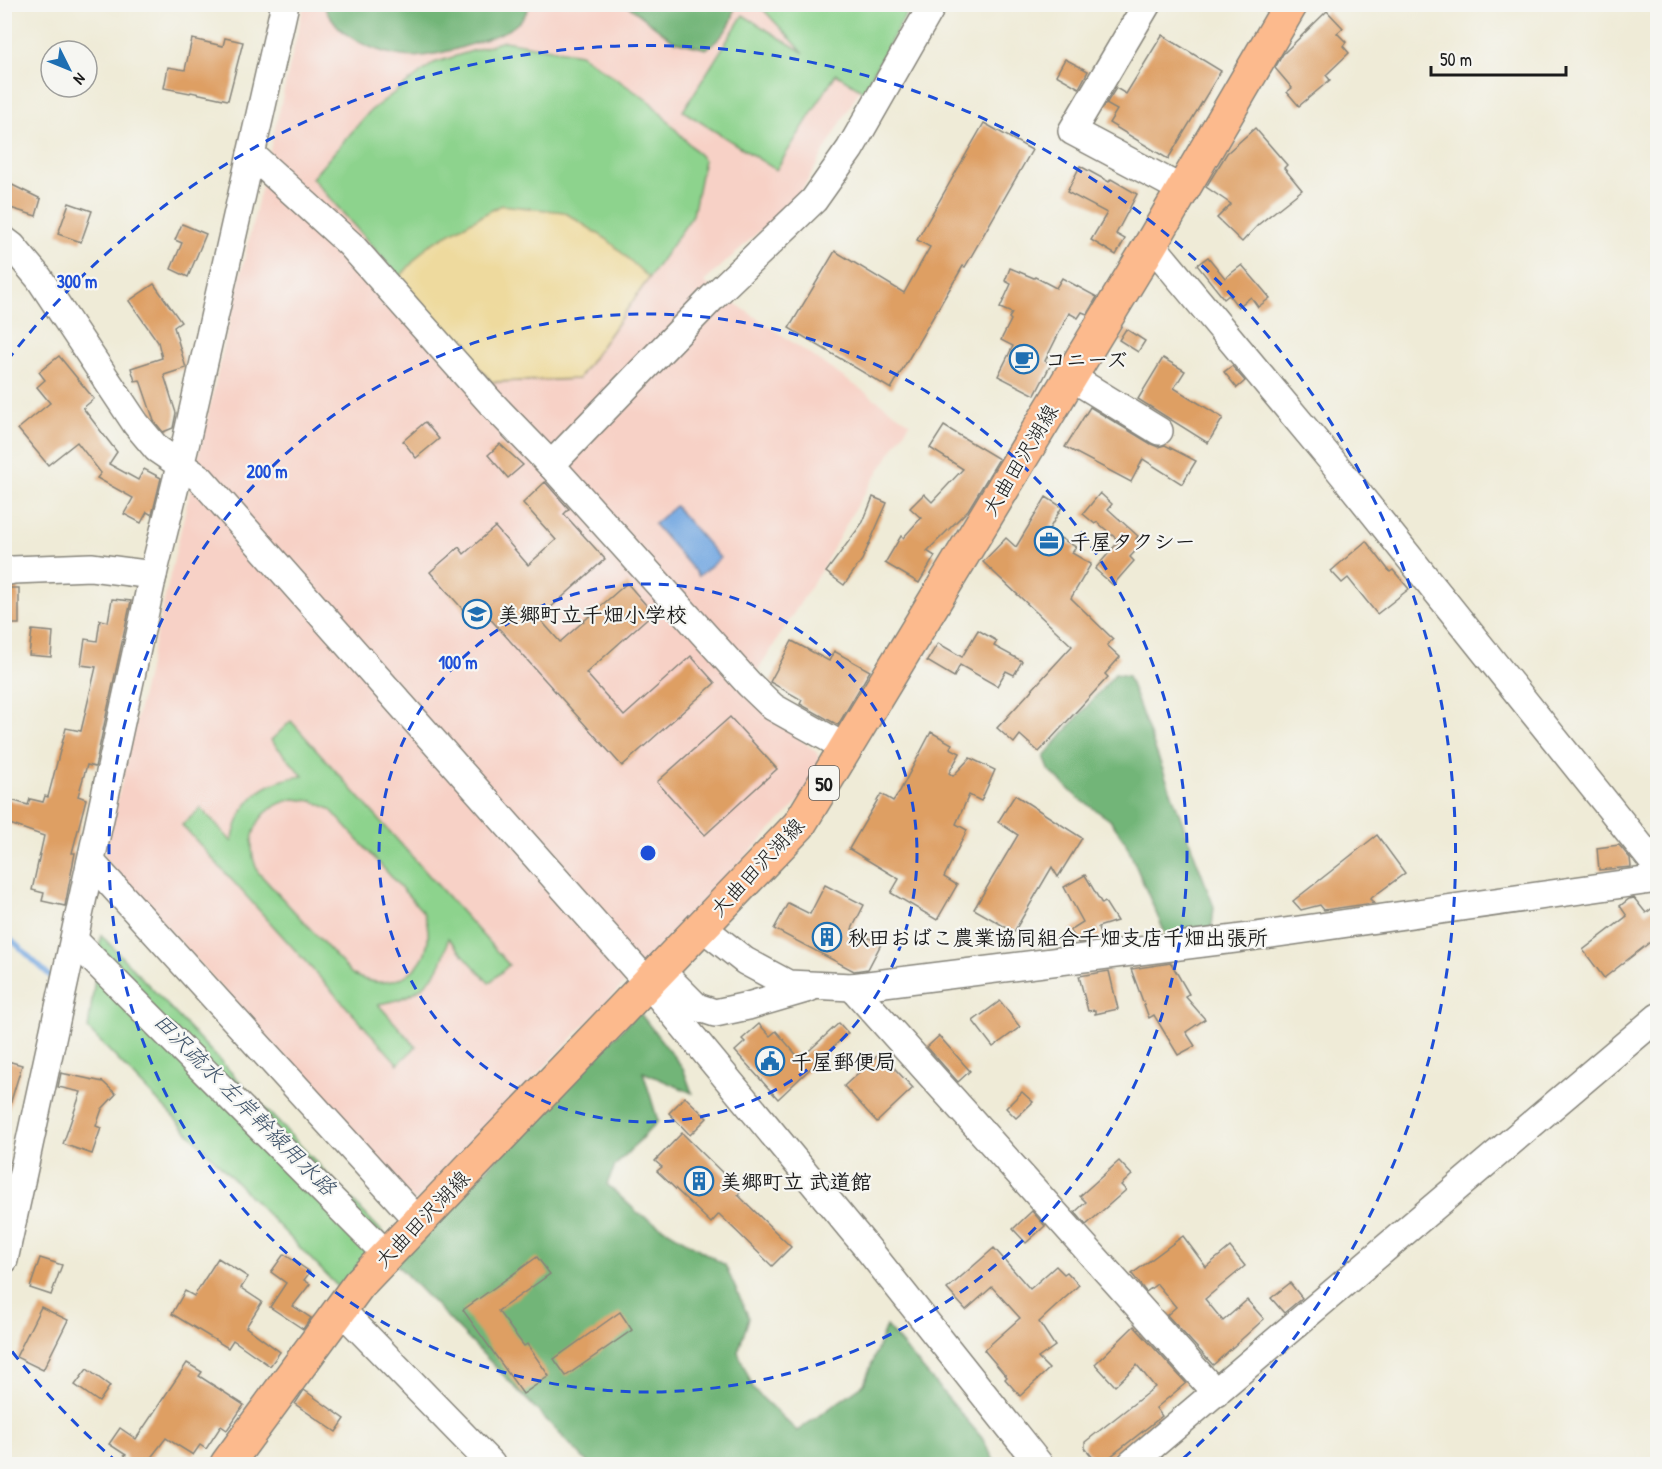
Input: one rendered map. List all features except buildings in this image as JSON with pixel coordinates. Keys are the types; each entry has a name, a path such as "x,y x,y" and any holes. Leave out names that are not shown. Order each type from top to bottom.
{"main road":[{"name":"大曲田沢湖線","path":"227,1464 359,1284 799,825 1151,244 1291,4"}],"street":[{"path":"4,1260 153,575 285,4"},
{"path":"550,465 713,297 813,200 850,149 933,4"},
{"path":"1147,4 1072,131 1183,190"},
{"path":"251,154 350,244 491,403 748,684 773,707 846,748"},
{"path":"4,240 12,246 39,278 136,424 157,449 201,480 654,977 1039,1464"},
{"path":"1151,244 1332,461 1658,868"},
{"path":"1071,377 1159,431"},
{"path":"4,572 91,567 153,575"},
{"path":"91,862 419,1222"},
{"path":"702,927 745,961 788,984 852,987 1235,939 1658,879"},
{"path":"74,940 387,1255"},
{"path":"654,977 697,1007 715,1013 748,1006 819,985"},
{"path":"852,987 1216,1393"},
{"path":"1131,1464 1658,1017"},
{"path":"341,1310 491,1464"}],"shaded area":[{"name":"美郷町立千畑小学校","path":"304,5 908,5 800,194 704,282 910,423 855,508 823,567 744,692 817,753 821,765 821,778 415,1202 104,857"}],"green space":[{"path":"324,4 530,5 518,23 500,34 471,45 431,55 412,57 386,53 361,43 340,29 327,13"},
{"path":"627,5 734,5 730,24 717,41 706,49 674,41"},
{"path":"759,5 911,5 863,91 836,74 776,170 683,111 743,15 804,53"},
{"path":"504,41 580,54 650,102 704,160 693,215 578,379 492,382 312,178 370,111 434,63"},
{"path":"1115,674 1128,676 1214,907 1212,926 1200,932 1168,935 1164,931 1125,841 1110,820 1077,797 1049,770 1044,756"},
{"path":"291,721 509,965 489,983 448,938 440,964 425,984 404,997 378,1004 416,1047 398,1064 182,825 201,808 232,842 241,815 255,796 264,788 275,783 303,776 271,740","holes":["294,799 313,801 330,809 423,912 428,930 427,946 422,960 412,971 400,978 385,982 369,981 352,974 258,872 252,847 256,826 262,817 281,803"]},
{"path":"101,935 386,1236 339,1288 88,1029"},
{"path":"639,1012 683,1068 692,1093 643,1072 658,1121 615,1166 607,1184 638,1213 725,1265 749,1318 738,1352 754,1390 797,1431 864,1384 886,1326 982,1438 996,1464 589,1464 395,1263"}],"sand":[{"path":"501,205 564,212 608,240 649,278 578,379 492,382 399,278 427,246"}],"water":[{"path":"675,506 720,558 699,576 654,524"}],"waterway":[{"name":"田沢疏水 左岸幹線用水路","path":"4,933 50,976"}],"place":[{"name":"コニーズ","path":"1024,359"},
{"name":"千屋タクシー","path":"1049,541"},
{"name":"美郷町立千畑小学校","path":"477,614"},
{"name":"秋田おばこ農業協同組合千畑支店千畑出張所","path":"827,937"},
{"name":"千屋郵便局","path":"770,1061"},
{"name":"美郷町立 武道館","path":"699,1181"}]}
